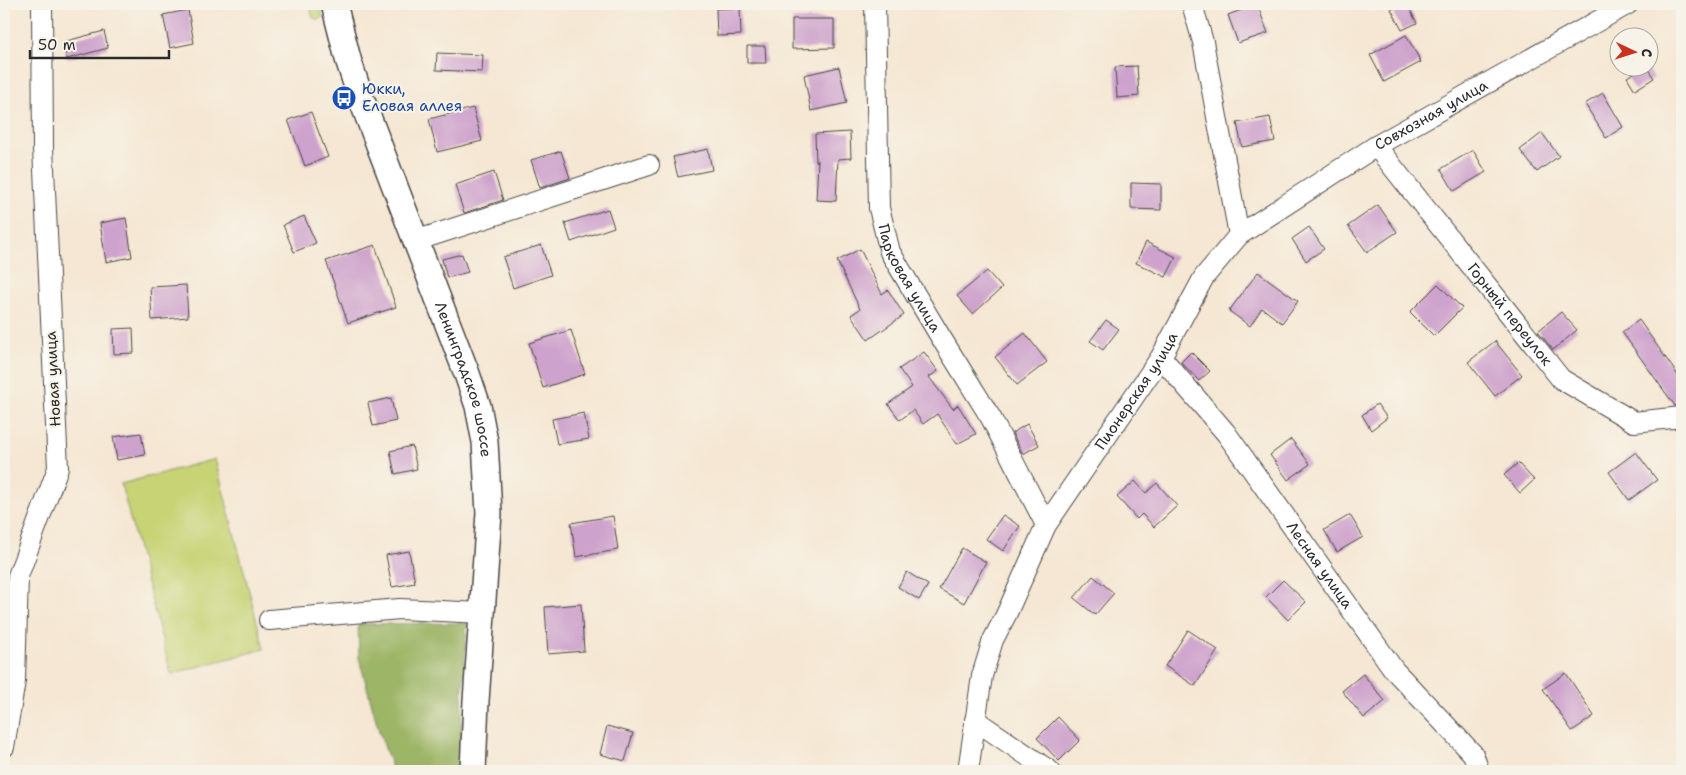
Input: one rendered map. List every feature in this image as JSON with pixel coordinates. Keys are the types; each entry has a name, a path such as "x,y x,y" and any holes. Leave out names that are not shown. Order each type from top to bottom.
{"main road":[{"name":"Ленинградское шоссе","path":"334,4 359,93 467,374 478,406 485,442 489,512 473,771"}],"street":[{"name":"Новая улица","path":"4,747 15,681 18,576 58,468 43,148 42,4"},
{"name":"Парковая улица","path":"875,4 879,208 890,252 991,418 1046,525"},
{"path":"1192,4 1203,42 1239,235"},
{"name":"Совхозная улица","path":"1239,235 1376,146 1628,4"},
{"name":"Горный переулок","path":"1376,146 1561,379 1634,422 1682,417"},
{"path":"415,241 649,165"},
{"name":"Пионерская улица","path":"968,771 982,676 993,640 1046,525 1161,357 1204,277 1239,235"},
{"name":"Лесная улица","path":"1161,357 1226,434 1394,670 1472,754 1479,771"},
{"path":"269,620 400,609 482,613"},
{"path":"975,720 1050,771"}],"green space":[{"path":"309,4 321,4 322,17 319,20 313,18"},
{"path":"215,459 264,649 171,674 121,484"},
{"path":"467,623 460,771 393,771 379,731 359,658 358,624"}],"building":[{"path":"1257,4 1268,33 1238,43 1228,15"},
{"path":"1401,4 1407,4 1417,23 1402,30 1391,9"},
{"path":"740,8 741,35 717,36 716,9"},
{"path":"188,10 194,43 170,48 163,15"},
{"path":"792,19 834,19 834,48 792,49"},
{"path":"104,31 108,48 67,59 63,42"},
{"path":"1406,35 1421,62 1384,82 1370,55"},
{"path":"747,46 765,46 766,63 747,63"},
{"path":"437,53 483,55 482,72 436,70"},
{"path":"1137,66 1139,96 1117,98 1115,67"},
{"path":"839,67 847,103 811,111 804,75"},
{"path":"1628,78 1654,78 1635,90"},
{"path":"1603,93 1623,127 1606,138 1585,104"},
{"path":"473,108 482,141 437,152 429,119"},
{"path":"311,112 328,157 305,166 288,120"},
{"path":"1270,117 1275,141 1242,147 1237,123"},
{"path":"850,132 851,158 838,159 836,201 816,200 818,161 816,162 815,134"},
{"path":"1542,133 1559,156 1537,172 1520,150"},
{"path":"708,149 712,170 678,177 673,157"},
{"path":"1473,150 1486,172 1454,191 1441,169"},
{"path":"561,151 570,178 540,188 531,160"},
{"path":"494,172 503,200 464,213 455,185"},
{"path":"1131,183 1161,184 1161,210 1131,209"},
{"path":"1378,205 1397,232 1367,252 1348,226"},
{"path":"608,209 614,227 571,242 565,223"},
{"path":"304,216 316,243 294,252 283,225"},
{"path":"126,218 132,257 106,262 100,223"},
{"path":"1309,227 1324,249 1306,261 1292,239"},
{"path":"1146,242 1176,257 1166,277 1136,263"},
{"path":"375,245 396,307 348,323 326,261"},
{"path":"541,245 551,275 513,288 503,257"},
{"path":"860,249 882,294 888,290 904,315 868,340 851,315 860,309 837,261"},
{"path":"462,254 468,272 447,278 442,259"},
{"path":"987,271 1002,288 973,314 957,296"},
{"path":"1258,272 1298,301 1282,323 1262,308 1250,326 1229,311"},
{"path":"1438,284 1462,308 1434,336 1410,312"},
{"path":"186,285 188,317 152,320 150,287"},
{"path":"1561,312 1577,330 1553,350 1538,331"},
{"path":"1106,320 1119,329 1103,350 1090,341"},
{"path":"1639,320 1682,381 1682,405 1675,406 1622,332"},
{"path":"133,328 134,353 114,354 113,329"},
{"path":"571,330 585,374 543,388 529,343"},
{"path":"1025,333 1047,362 1017,385 995,357"},
{"path":"1495,341 1522,375 1495,396 1468,362"},
{"path":"924,352 938,371 929,377 953,409 958,405 976,434 957,444 937,414 923,424 913,410 900,420 888,404 912,387 899,369"},
{"path":"1191,352 1210,371 1199,381 1181,362"},
{"path":"391,398 396,421 373,426 368,403"},
{"path":"1377,404 1387,418 1371,430 1362,415"},
{"path":"584,413 589,439 557,444 552,419"},
{"path":"1027,424 1039,445 1023,454 1012,433"},
{"path":"141,433 145,455 117,460 113,437"},
{"path":"1291,439 1310,464 1288,480 1270,455"},
{"path":"412,446 417,469 395,474 390,451"},
{"path":"1636,452 1657,480 1629,500 1609,472"},
{"path":"1518,463 1534,480 1520,493 1504,475"},
{"path":"1135,481 1146,493 1157,483 1177,506 1154,527 1142,514 1137,519 1117,497"},
{"path":"1003,515 1020,526 1003,551 986,539"},
{"path":"1350,515 1363,537 1337,552 1324,530"},
{"path":"613,516 618,550 576,557 571,523"},
{"path":"962,548 986,562 964,603 939,589"},
{"path":"409,551 415,583 392,587 386,555"},
{"path":"907,572 928,585 919,600 898,587"},
{"path":"1093,576 1114,593 1095,615 1074,598"},
{"path":"1283,580 1306,602 1288,620 1266,597"},
{"path":"581,604 584,651 548,654 545,607"},
{"path":"1188,630 1218,650 1195,686 1165,666"},
{"path":"1566,673 1594,716 1572,731 1543,689"},
{"path":"1363,674 1385,701 1364,718 1342,691"},
{"path":"1058,717 1080,740 1059,761 1037,738"},
{"path":"607,726 633,733 625,761 600,754"}],"place":[{"name":"Юкки, Еловая аллея","path":"344,98"}]}
